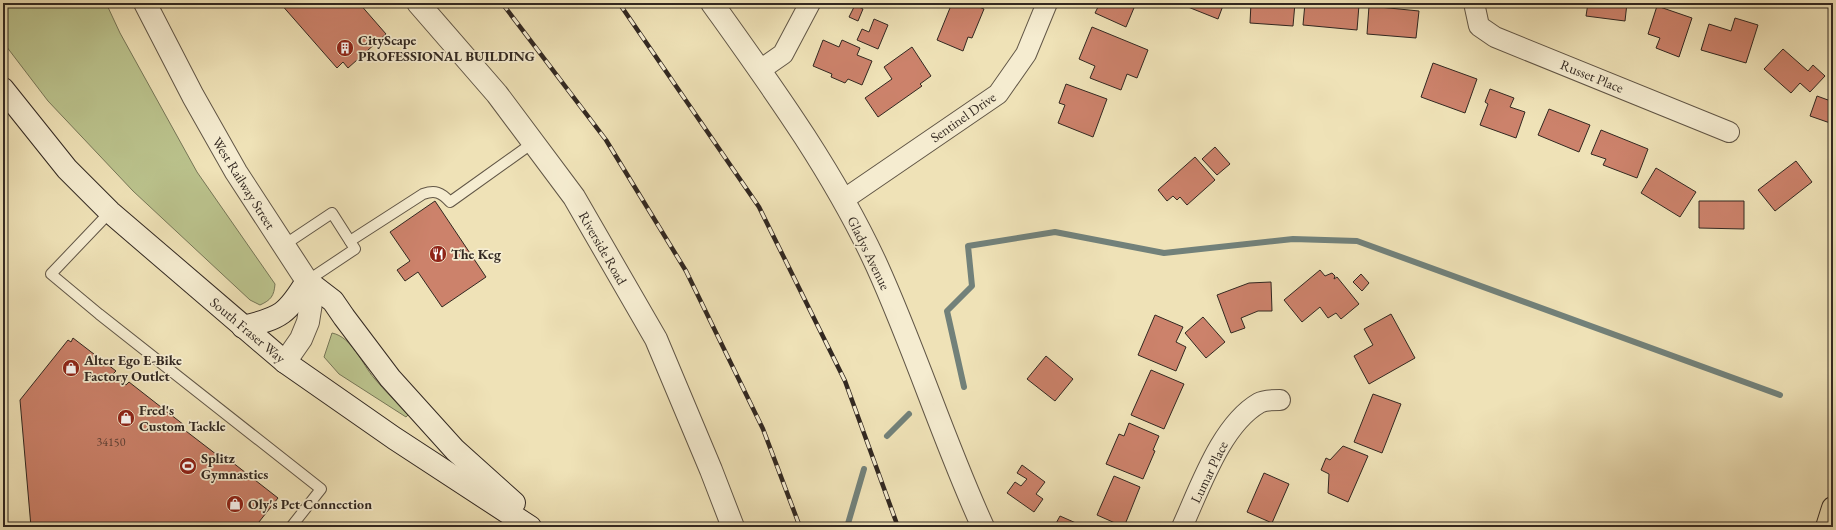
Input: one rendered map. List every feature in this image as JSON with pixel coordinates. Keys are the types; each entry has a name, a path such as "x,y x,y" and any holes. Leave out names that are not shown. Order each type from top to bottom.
{"highway":[{"path":"1827,527 1833,508"},
{"path":"1827,527 1833,514"}],"street":[{"name":"Riverside Road","path":"418,3 497,94 574,197 656,339 708,462 733,527"},
{"name":"Gladys Avenue","path":"712,3 806,138 843,200 877,265 983,527"},
{"path":"760,70 783,54 810,3"},
{"name":"Sentinel Drive","path":"843,200 998,94 1026,54 1047,3"},
{"name":"Russet Place","path":"1474,3 1479,26 1495,37 1729,132"},
{"name":"West Railway Street","path":"148,4 193,96 232,165 307,281 311,303 308,322 301,339 284,362"},
{"name":"South Fraser Way","path":"3,89 67,169 110,212 284,362 394,438 530,527"},
{"path":"243,327 277,317 294,302 307,281 333,301 390,378 455,450 542,527"},
{"name":"Lumar Place","path":"1182,527 1221,442 1241,416 1260,402 1280,400"}],"lane":[{"path":"307,281 423,194 433,191 442,194 450,202 534,142"},
{"path":"110,212 50,274 320,489 291,527"},
{"path":"284,245 332,213 353,245"}],"green space":[{"path":"3,3 106,3 120,33 197,172 275,284 273,295 267,301 260,305 250,300 133,191 48,101 3,42"},
{"path":"332,333 339,336 351,345 374,378 408,415 406,417 339,374 324,357"}],"building":[{"name":"CityScape PROFESSIONAL BUILDING","path":"280,3 359,3 386,34 348,68 343,62 337,68"},
{"path":"952,3 969,3 984,9 972,38 968,37 963,51 937,40"},
{"path":"1100,3 1136,3 1126,27 1095,13"},
{"path":"1178,3 1224,3 1218,19"},
{"path":"1251,3 1295,3 1293,26 1250,23"},
{"path":"1305,3 1359,5 1357,30 1303,25"},
{"path":"1588,3 1627,3 1625,21 1586,16"},
{"path":"855,5 863,9 858,21 849,17"},
{"path":"1369,6 1419,11 1416,38 1367,34"},
{"path":"1657,6 1692,18 1679,57 1656,48 1660,38 1648,34"},
{"path":"1735,18 1758,25 1746,63 1701,50 1709,24 1731,31"},
{"path":"874,19 888,25 878,49 857,40 862,29 869,32"},
{"path":"1092,27 1148,50 1137,78 1127,74 1121,90 1090,78 1095,66 1079,59"},
{"path":"823,40 839,47 842,40 860,48 857,55 872,61 862,85 848,79 845,83 831,77 832,74 813,66"},
{"path":"912,47 931,76 920,84 922,86 878,117 865,98 892,79 884,67"},
{"path":"1783,49 1808,71 1813,65 1825,76 1810,92 1800,83 1791,93 1764,69"},
{"path":"1433,63 1477,79 1465,113 1421,97"},
{"path":"1066,84 1107,99 1093,137 1058,123 1065,105 1059,103"},
{"path":"1490,89 1514,98 1510,107 1525,112 1516,138 1480,125 1488,104 1485,102"},
{"path":"1831,92 1833,93 1833,124 1810,116 1817,96 1828,100"},
{"path":"1549,109 1590,125 1579,152 1538,135"},
{"path":"1601,130 1648,149 1637,178 1603,165 1606,159 1591,154"},
{"path":"1215,147 1230,164 1217,175 1202,159"},
{"path":"1195,157 1215,180 1187,205 1180,197 1177,200 1173,196 1167,201 1158,190"},
{"path":"1796,161 1812,182 1775,211 1758,190"},
{"path":"1656,168 1696,192 1680,217 1641,193"},
{"path":"435,201 486,277 442,307 418,272 405,281 397,270 410,261 390,232"},
{"path":"1699,201 1744,201 1744,229 1699,228"},
{"path":"1320,270 1325,276 1332,273 1335,276 1334,279 1337,277 1359,304 1341,319 1336,313 1328,318 1320,307 1302,322 1284,300"},
{"path":"1361,274 1369,283 1362,291 1353,282"},
{"path":"1271,282 1272,311 1258,311 1241,318 1245,328 1231,333 1217,295 1249,283"},
{"path":"1391,314 1415,358 1369,384 1354,356 1373,345 1364,329"},
{"path":"1155,315 1183,327 1176,342 1186,347 1176,371 1138,355"},
{"path":"1203,317 1225,342 1206,358 1185,333"},
{"path":"73,338 116,371 113,374 126,385 129,382 184,425 182,428 221,458 223,455 278,498 255,527 31,527 20,400 68,340 71,342"},
{"path":"1046,356 1073,379 1055,401 1027,379"},
{"path":"1151,370 1184,384 1164,429 1131,415"},
{"path":"1373,394 1401,404 1382,453 1354,442"},
{"path":"1129,423 1159,436 1153,450 1155,451 1143,479 1106,464 1119,434 1124,436"},
{"path":"1343,446 1368,456 1348,502 1328,493 1329,474 1321,470 1326,458 1330,460"},
{"path":"1022,465 1045,482 1036,494 1043,499 1034,512 1007,493 1015,482 1021,486 1027,479 1017,473"},
{"path":"1264,473 1289,484 1272,523 1247,512"},
{"path":"1114,476 1140,487 1124,527 1097,515"},
{"path":"1060,516 1085,527 1054,527"}],"waterway":[{"path":"964,387 947,311 972,286 968,246 1055,232 1164,253 1293,239 1357,241 1780,395"},
{"path":"887,436 909,414"},
{"path":"847,527 864,469"}],"railway":[{"path":"502,3 606,140 686,271 763,429 800,527"},
{"path":"619,3 759,207 845,381 898,527"}],"place":[{"name":"CityScape PROFESSIONAL BUILDING","path":"345,48"},
{"name":"The Keg","path":"438,254"},
{"name":"Alter Ego E-Bike Factory Outlet","path":"71,368"},
{"name":"Fred's Custom Tackle","path":"126,418"},
{"name":"Splitz Gymnastics","path":"188,466"},
{"name":"Oly's Pet Connection","path":"235,504"}]}
